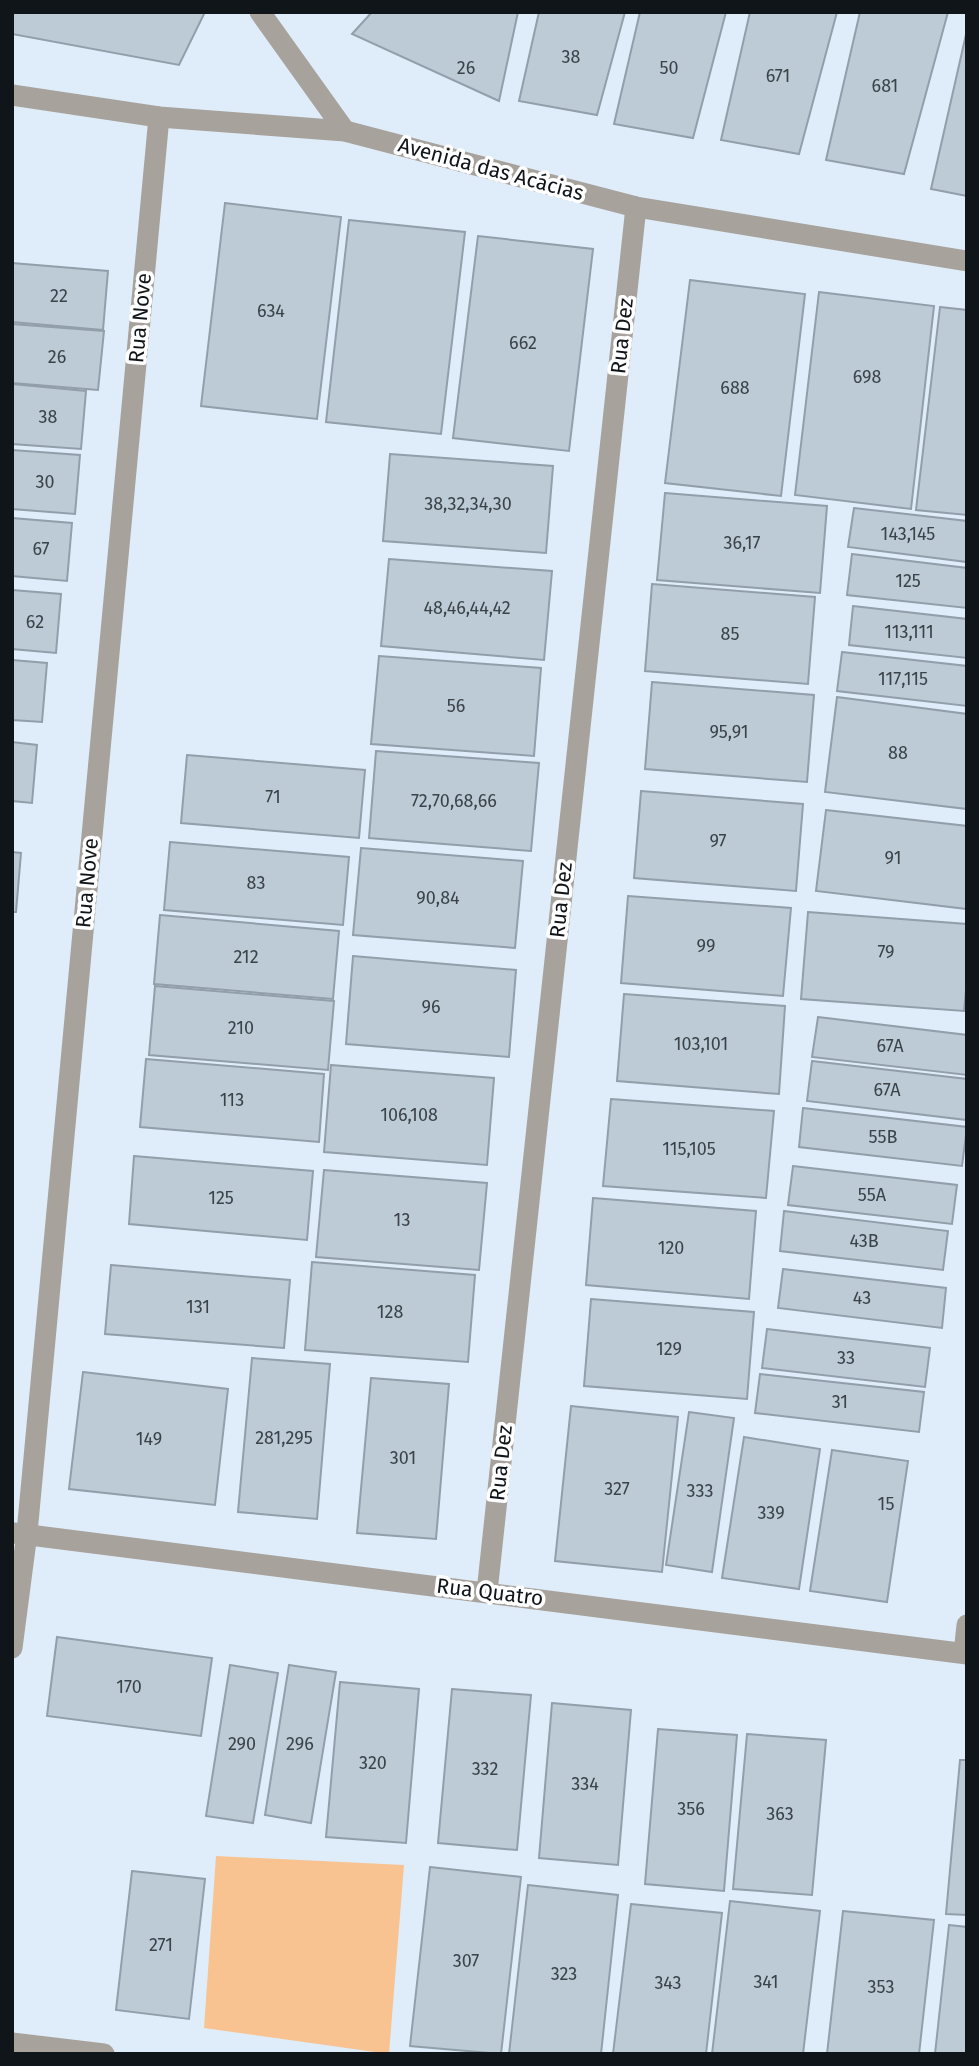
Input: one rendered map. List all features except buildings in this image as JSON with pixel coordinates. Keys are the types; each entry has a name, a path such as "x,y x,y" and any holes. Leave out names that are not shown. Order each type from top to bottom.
{"street":[{"path":"261,12 345,131"},
{"name":"Avenida das Acácias","path":"12,95 159,117 345,131 636,207 967,261"},
{"name":"Rua Nove","path":"12,1648 19,1533 159,117"},
{"name":"Rua Dez","path":"487,1592 636,207"},
{"name":"Rua Quatro","path":"19,1533 965,1654"},
{"path":"965,1654 967,1625"},
{"path":"12,2043 104,2054"}],"shaded area":[{"path":"216,1856 404,1865 389,2054 204,2028"}]}
